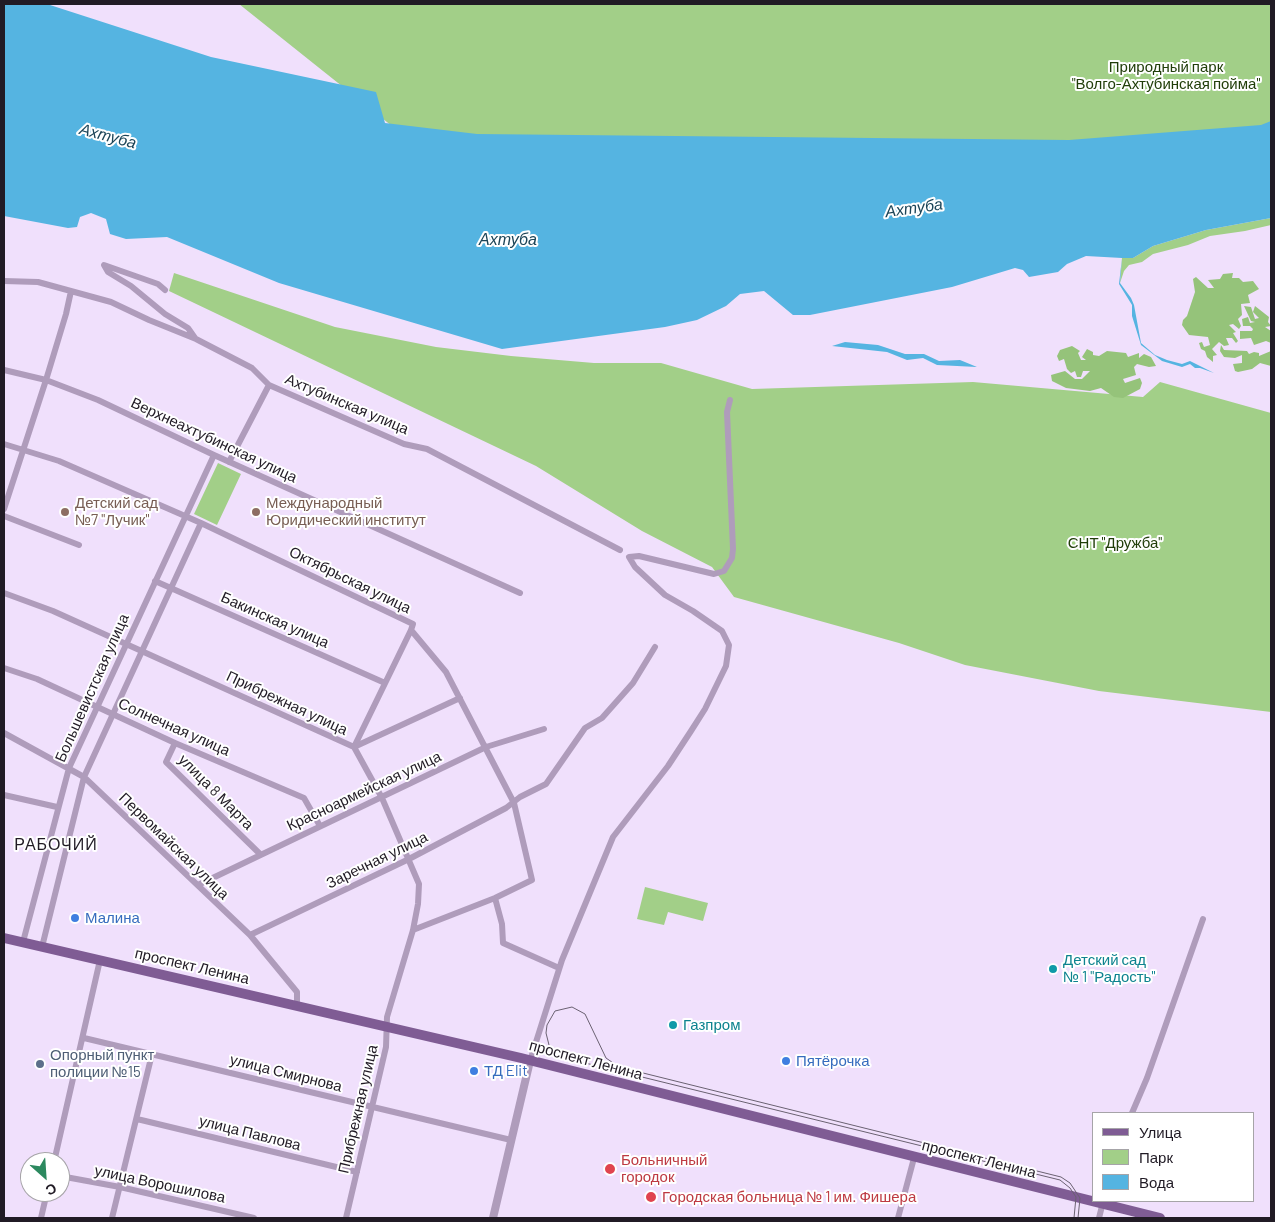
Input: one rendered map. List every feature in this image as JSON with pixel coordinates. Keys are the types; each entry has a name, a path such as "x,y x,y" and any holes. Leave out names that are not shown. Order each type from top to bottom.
{"main road":[{"name":"проспект Ленина","path":"4,938 530,1061 914,1158 1092,1199"},
{"name":"проспект Ленина","path":"1103,1202 1160,1218"}],"street":[{"path":"166,290 158,284 106,264 103,267 131,286 165,314 188,328 196,339"},
{"name":"Ахтубинская улица","path":"4,281 38,282 112,302 149,320 196,339 252,368 269,385 404,444 427,449 620,550"},
{"path":"4,509 46,380 71,291"},
{"name":"Верхнеахтубинская улица","path":"4,370 46,380 98,400 229,462 520,593"},
{"path":"229,462 269,385"},
{"path":"493,1218 530,1061 559,968 613,837 668,766 691,732 705,709 726,666 729,645 722,631 694,611 664,595 635,567 629,556 639,556 714,574 724,571 732,558 733,549 727,412 730,400"},
{"name":"Октябрьская улица","path":"4,444 23,448 59,461 186,516 413,624 411,630 436,658 460,698 514,803 532,880 495,898 413,930"},
{"name":"Большевистская улица","path":"22,942 69,768 214,455"},
{"path":"4,516 79,545"},
{"name":"Большевистская улица","path":"42,947 84,777 201,523"},
{"name":"Бакинская улица","path":"155,581 385,683"},
{"name":"Прибрежная улица","path":"4,593 54,611 354,747 382,798 410,859 419,884 418,904 413,930 387,1017 386,1047 346,1218"},
{"path":"354,747 411,630"},
{"name":"Заречная улица","path":"250,935 410,859 546,784 585,728 602,718 633,683 655,647"},
{"name":"Солнечная улица","path":"4,668 37,679 174,743 304,798 320,826"},
{"path":"354,747 460,698"},
{"name":"Красноармейская улица","path":"198,885 486,747 544,729"},
{"name":"Первомайская улица","path":"4,733 84,777 250,935 297,992 297,1006"},
{"name":"улица 8 Марта","path":"174,743 166,762 260,854"},
{"path":"4,794 57,807"},
{"path":"495,898 502,924 503,943 559,968"},
{"path":"1132,1112 1147,1078 1203,919"},
{"path":"56,1152 84,1038 100,960"},
{"name":"улица Смирнова","path":"84,1038 511,1140"},
{"path":"112,1218 152,1054"},
{"name":"улица Павлова","path":"137,1119 356,1172"},
{"path":"898,1218 914,1158"},
{"name":"улица Ворошилова","path":"70,1178 120,1187 254,1218"},
{"path":"40,1218 44,1202"},
{"path":"1099,1218 1103,1202"}],"green space":[{"name":"Природный парк \"Волго-Ахтубинская пойма\"","path":"239,4 1271,4 1271,129 1214,149 412,142"},
{"path":"1271,218 1271,225 1210,236 1188,245 1153,254 1142,262 1129,265 1124,271 1120,283 1122,258 1133,258 1153,246 1206,230"},
{"name":"СНТ \"Дружба\"","path":"174,273 335,327 436,347 511,356 594,363 661,363 752,389 973,382 1143,397 1160,382 1271,413 1271,712 1099,691 965,665 899,643 734,597 712,567 642,531 536,466 169,291"},
{"path":"1233,273 1232,278 1239,278 1243,282 1253,281 1259,289 1248,295 1250,303 1241,304 1242,315 1238,319 1241,326 1239,329 1233,324 1229,325 1236,332 1233,333 1238,341 1236,343 1232,338 1226,338 1229,345 1224,346 1219,342 1212,349 1217,355 1213,356 1213,362 1207,357 1205,351 1201,349 1199,343 1202,342 1204,347 1210,345 1208,337 1189,335 1182,325 1183,320 1187,316 1195,292 1193,279 1196,277 1208,288 1214,288 1208,280 1220,279 1223,274"},
{"path":"1244,306 1251,307 1255,319 1259,318 1253,312 1255,306 1269,317 1268,322 1271,326 1265,327 1271,331 1271,343 1266,341 1254,345 1251,338 1240,339 1240,331 1252,331 1253,329 1250,326 1243,326 1242,319 1248,317 1250,323 1255,322 1251,321"},
{"path":"1221,345 1224,350 1247,351 1249,354 1254,352 1259,353 1259,356 1271,351 1271,366 1260,363 1252,369 1235,371 1233,364 1242,363 1242,355 1235,358 1224,357 1220,351"},
{"path":"1072,346 1080,351 1078,353 1081,360 1086,360 1082,357 1087,349 1093,352 1093,355 1099,356 1107,351 1126,353 1128,357 1139,353 1139,358 1144,354 1151,357 1156,366 1149,367 1137,364 1134,367 1136,375 1123,379 1125,383 1140,378 1142,383 1140,389 1123,398 1114,397 1101,388 1090,391 1066,388 1052,381 1051,375 1065,371 1075,379 1082,379 1090,371 1083,371 1081,377 1077,377 1075,371 1071,373 1067,369 1064,359 1059,361 1057,356 1060,350"},
{"path":"218,463 241,474 217,525 194,514"},
{"path":"645,887 708,903 703,921 668,912 664,925 637,919"}],"water":[{"name":"Ахтуба","path":"4,4 50,5 211,57 376,92 385,123 477,134 1069,140 1261,125 1271,121 1271,218 1206,230 1153,246 1133,258 1086,256 1067,264 1058,272 1029,277 1023,270 1015,268 952,287 810,315 793,315 764,291 740,294 726,306 697,320 665,327 502,349 279,283 167,237 126,239 110,234 106,219 91,213 80,217 77,227 68,228 4,216"},
{"path":"1122,258 1120,283 1134,305 1141,343 1155,355 1167,360 1182,364 1190,361 1214,373 1195,368 1190,364 1182,367 1162,361 1141,345 1132,316 1132,305 1119,284"},
{"path":"845,342 878,345 905,354 924,354 939,361 960,360 977,367 937,365 923,358 907,360 887,352 832,346"}],"tram line":[{"path":"1074,1218 1076,1197 1070,1188 1060,1180 565,1058 558,1055 549,1045 546,1033 547,1025 555,1011 572,1007 585,1014 606,1058 619,1067 1061,1177 1070,1183 1080,1198 1078,1218"}],"place":[{"name":"Детский сад №7 \"Лучик\"","path":"65,512"},
{"name":"Международный Юридический институт","path":"256,512"},
{"name":"Малина","path":"75,918"},
{"name":"Детский сад № 1 \"Радость\"","path":"1053,969"},
{"name":"Газпром","path":"673,1025"},
{"name":"Пятёрочка","path":"786,1061"},
{"name":"Опорный пункт полиции №15","path":"40,1064"},
{"name":"ТД Elit","path":"474,1071"},
{"name":"Больничный городок","path":"610,1169"},
{"name":"Городская больница № 1 им. Фишера","path":"651,1197"}],"district":[{"name":"РАБОЧИЙ","path":"56,845"}]}
